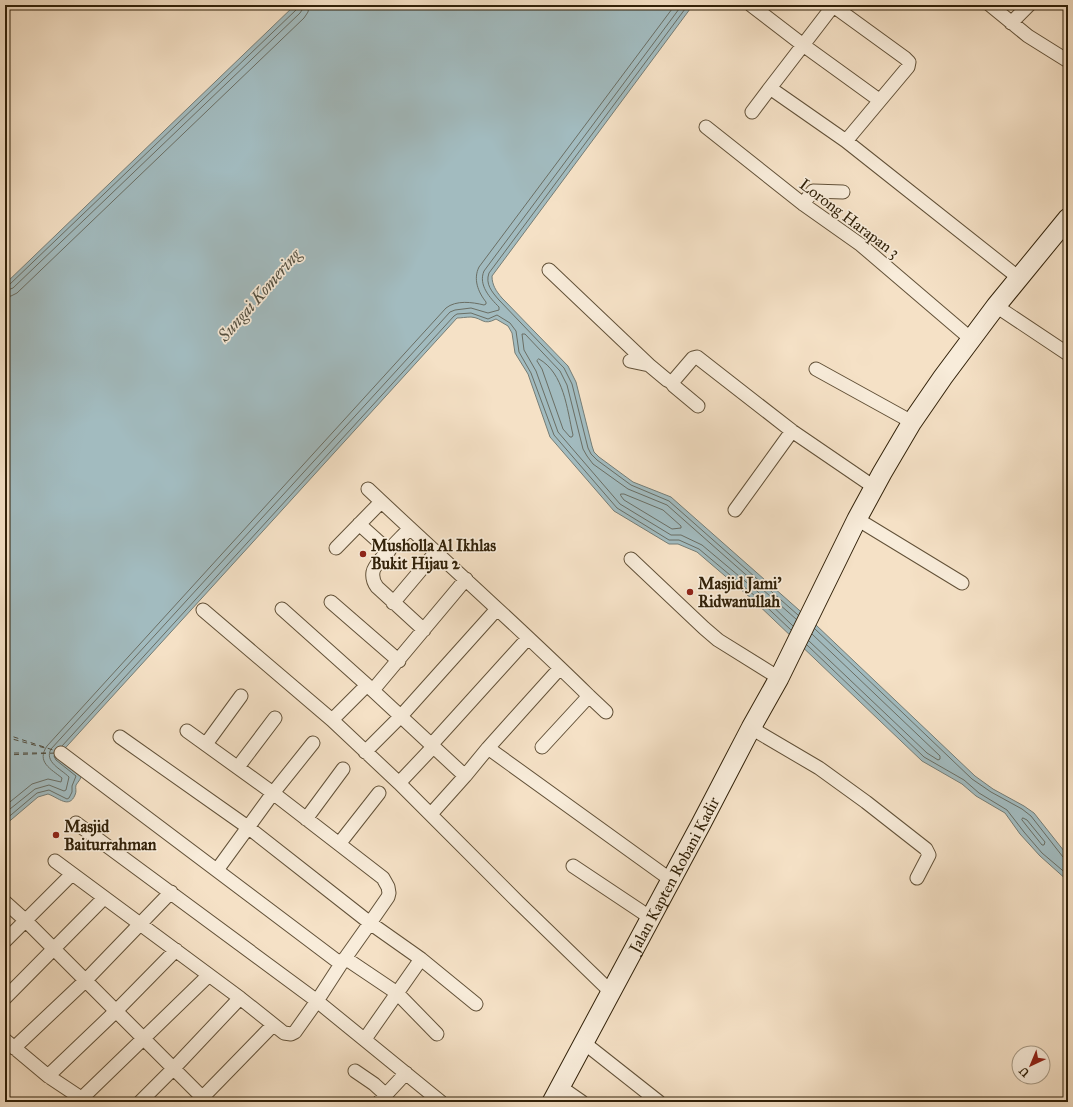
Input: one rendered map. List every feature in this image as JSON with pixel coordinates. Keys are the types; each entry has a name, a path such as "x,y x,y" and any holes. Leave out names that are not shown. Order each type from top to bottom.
{"main road":[{"name":"Jalan Kapten Robani Kadir","path":"556,1094 779,678 874,487 912,422 933,390 996,306 1068,218"}],"street":[{"path":"751,5 879,100"},
{"path":"752,112 833,5 909,62 908,67 846,141"},
{"path":"990,5 1039,44 1068,61"},
{"path":"1011,23 1028,5"},
{"path":"770,88 846,141 1019,278"},
{"name":"Lorong Harapan 3","path":"706,128 804,204 861,245 971,339"},
{"path":"804,204 813,191 843,192"},
{"path":"550,270 649,364 698,406"},
{"path":"996,306 1068,354"},
{"path":"671,382 693,358 697,357 792,431 874,487"},
{"path":"630,360 649,364"},
{"path":"816,369 912,422"},
{"path":"735,510 792,431"},
{"path":"368,489 466,579 606,712"},
{"path":"336,548 378,505"},
{"path":"857,519 962,583"},
{"path":"359,524 389,551"},
{"path":"410,528 375,567 372,574 377,587 424,630"},
{"path":"393,603 436,552"},
{"path":"630,559 718,640 779,678"},
{"path":"332,720 399,661 466,579"},
{"path":"331,602 399,661"},
{"path":"365,752 401,716 497,609"},
{"path":"203,610 332,720 431,814 518,902 611,992"},
{"path":"282,610 433,745 465,776"},
{"path":"399,783 528,638"},
{"path":"431,814 560,668"},
{"path":"206,744 241,696"},
{"path":"542,748 589,696"},
{"path":"238,768 275,718"},
{"path":"752,728 819,768 866,802 926,849 929,855 917,878"},
{"path":"55,861 240,998 284,1033 291,1034 295,1032 388,897 388,887 383,878 273,793 187,731"},
{"path":"120,737 249,828 476,1004"},
{"path":"218,870 273,793 313,743"},
{"path":"488,748 671,880"},
{"path":"61,753 343,961 397,993 437,1034"},
{"path":"306,819 343,769"},
{"path":"339,844 379,793"},
{"path":"76,823 317,1001 441,1102"},
{"path":"574,866 651,918"},
{"path":"5,941 72,874"},
{"path":"171,892 85,981 9,1044 48,1076 84,1100 209,975"},
{"path":"5,998 104,898"},
{"path":"5,902 26,920 116,1011 173,1069 200,1100 273,1025"},
{"path":"48,1076 116,1011 176,950"},
{"path":"365,1039 421,960"},
{"path":"140,1102 240,998"},
{"path":"583,1042 659,1102"},
{"path":"355,1071 374,1084 383,1098 406,1073"},
{"path":"556,1094 582,1102"}],"water":[{"name":"Sungai Komering","path":"295,5 693,5 492,276 496,290 568,366 576,382 594,452 633,482 671,497 816,625 975,776 993,789 1034,813 1068,856 1068,881 1040,856 1020,834 1005,813 976,796 962,784 922,761 752,599 697,552 678,544 669,544 614,511 550,437 528,374 515,353 512,333 508,326 496,319 486,322 471,317 457,318 58,756 79,773 81,777 76,785 76,794 73,799 67,802 48,794 38,797 5,825 5,284"}],"ferry route":[{"path":"5,734 56,751"},
{"path":"5,737 45,748"},
{"path":"5,753 46,753"},
{"path":"5,755 56,753"}],"place":[{"name":"Musholla Al Ikhlas Bukit Hijau 2","path":"363,554"},
{"name":"Masjid Jami' Ridwanullah","path":"690,592"},
{"name":"Masjid Baiturrahman","path":"56,835"}]}
